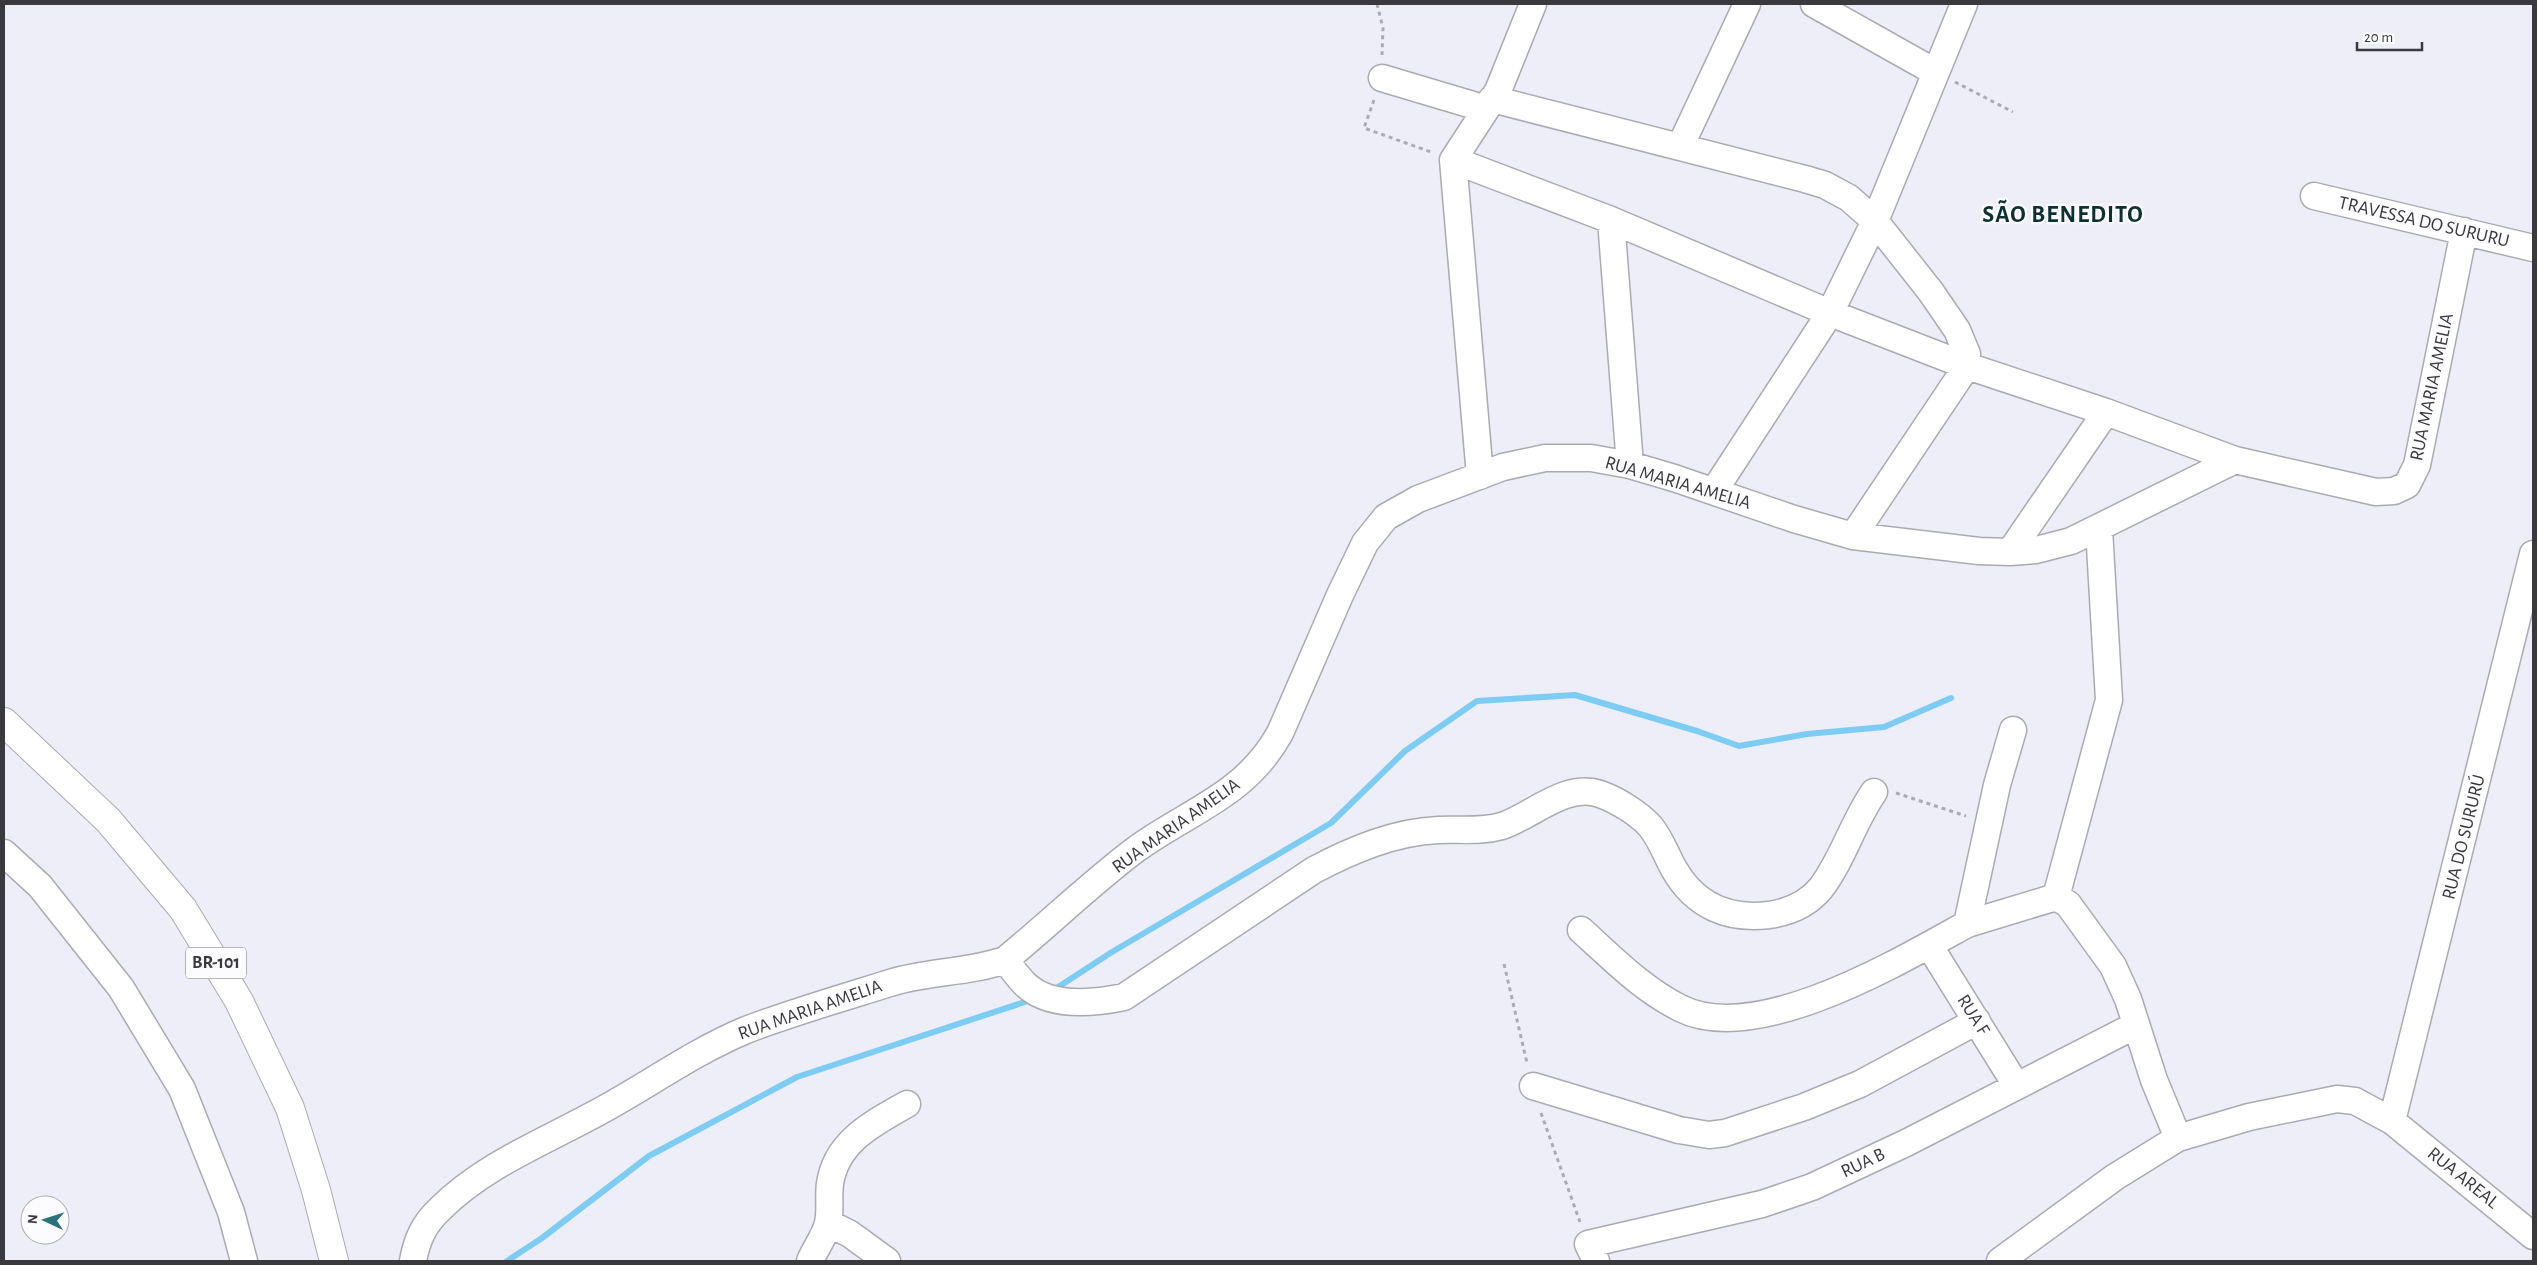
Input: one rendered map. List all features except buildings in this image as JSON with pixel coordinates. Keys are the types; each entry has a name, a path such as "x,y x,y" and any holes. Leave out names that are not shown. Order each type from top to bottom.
{"highway":[{"name":"BR-101","path":"4,722 108,820 188,918 239,1001 290,1108 316,1190 334,1261"}],"street":[{"path":"1480,476 1453,160 1489,104 1506,73 1533,4"},
{"path":"1680,147 1747,4"},
{"path":"1814,4 1935,72"},
{"path":"1714,492 1830,313 1875,221 1964,4"},
{"path":"1382,78 1680,147 1825,185 1849,198 1875,221 1931,292 1957,330 1967,354 1967,366 1853,536"},
{"name":"RUA MARIA AMELIA","path":"1453,160 1611,220 1830,313 1967,366 2106,412 2235,460 2376,492 2394,491 2407,485 2417,465 2464,231"},
{"name":"TRAVESSA DO SURURU","path":"2314,196 2533,248"},
{"path":"1611,220 1630,466"},
{"path":"2010,552 2106,412"},
{"name":"RUA MARIA AMELIA","path":"413,1261 421,1231 439,1209 464,1188 520,1152 592,1116 701,1051 747,1030 893,982 986,967 1005,960 1136,850 1230,792 1248,776 1270,751 1365,543 1386,517 1418,499 1503,467 1545,458 1591,458 1630,466 1853,536 1951,548 2010,552 2036,550 2072,541 2235,460"},
{"path":"2056,897 2109,700 2099,529"},
{"name":"RUA DO SURURÚ","path":"2392,1120 2533,554"},
{"path":"1967,924 1988,823 2012,730"},
{"path":"1005,960 1028,987 1057,1000 1103,1001 1124,997 1314,870 1344,854 1387,839 1416,833 1485,829 1503,825 1560,797 1586,791 1600,794 1630,810 1650,826 1674,870 1688,890 1724,914 1749,917 1776,914 1803,905 1820,888 1841,856 1874,792"},
{"path":"4,854 40,886 121,988 182,1090 231,1212 244,1261"},
{"path":"1582,930 1627,971 1681,1008 1719,1017 1753,1016 1812,999 1860,980 1967,924 2056,897 2068,904 2105,953 2122,983 2154,1080 2178,1138"},
{"name":"RUA F","path":"1929,945 2016,1085"},
{"path":"1533,1086 1679,1130 1709,1134 1724,1133 1804,1107 1860,1084 1977,1021"},
{"name":"RUA B","path":"1596,1261 1588,1244 1762,1204 1812,1187 1906,1143 2136,1025"},
{"name":"RUA AREAL","path":"2000,1261 2115,1177 2178,1138 2249,1116 2337,1099 2355,1101 2392,1120 2533,1236"},
{"path":"810,1261 828,1223 830,1183 836,1162 846,1146 858,1134 907,1104"},
{"path":"828,1223 850,1234 887,1261"}],"path":[{"path":"1378,4 1382,28 1382,78 1364,128 1453,160"},
{"path":"1935,72 2013,112"},
{"path":"1874,792 1886,790 1906,795 1988,823"}],"waterway":[{"path":"1052,991 1112,952 1331,823 1405,751 1477,701 1575,695 1697,731 1739,746 1807,734 1884,727 1951,698"},
{"path":"507,1261 542,1238 649,1156 797,1077 1034,999"}],"district":[{"name":"SÃO BENEDITO","path":"2063,215"}]}
